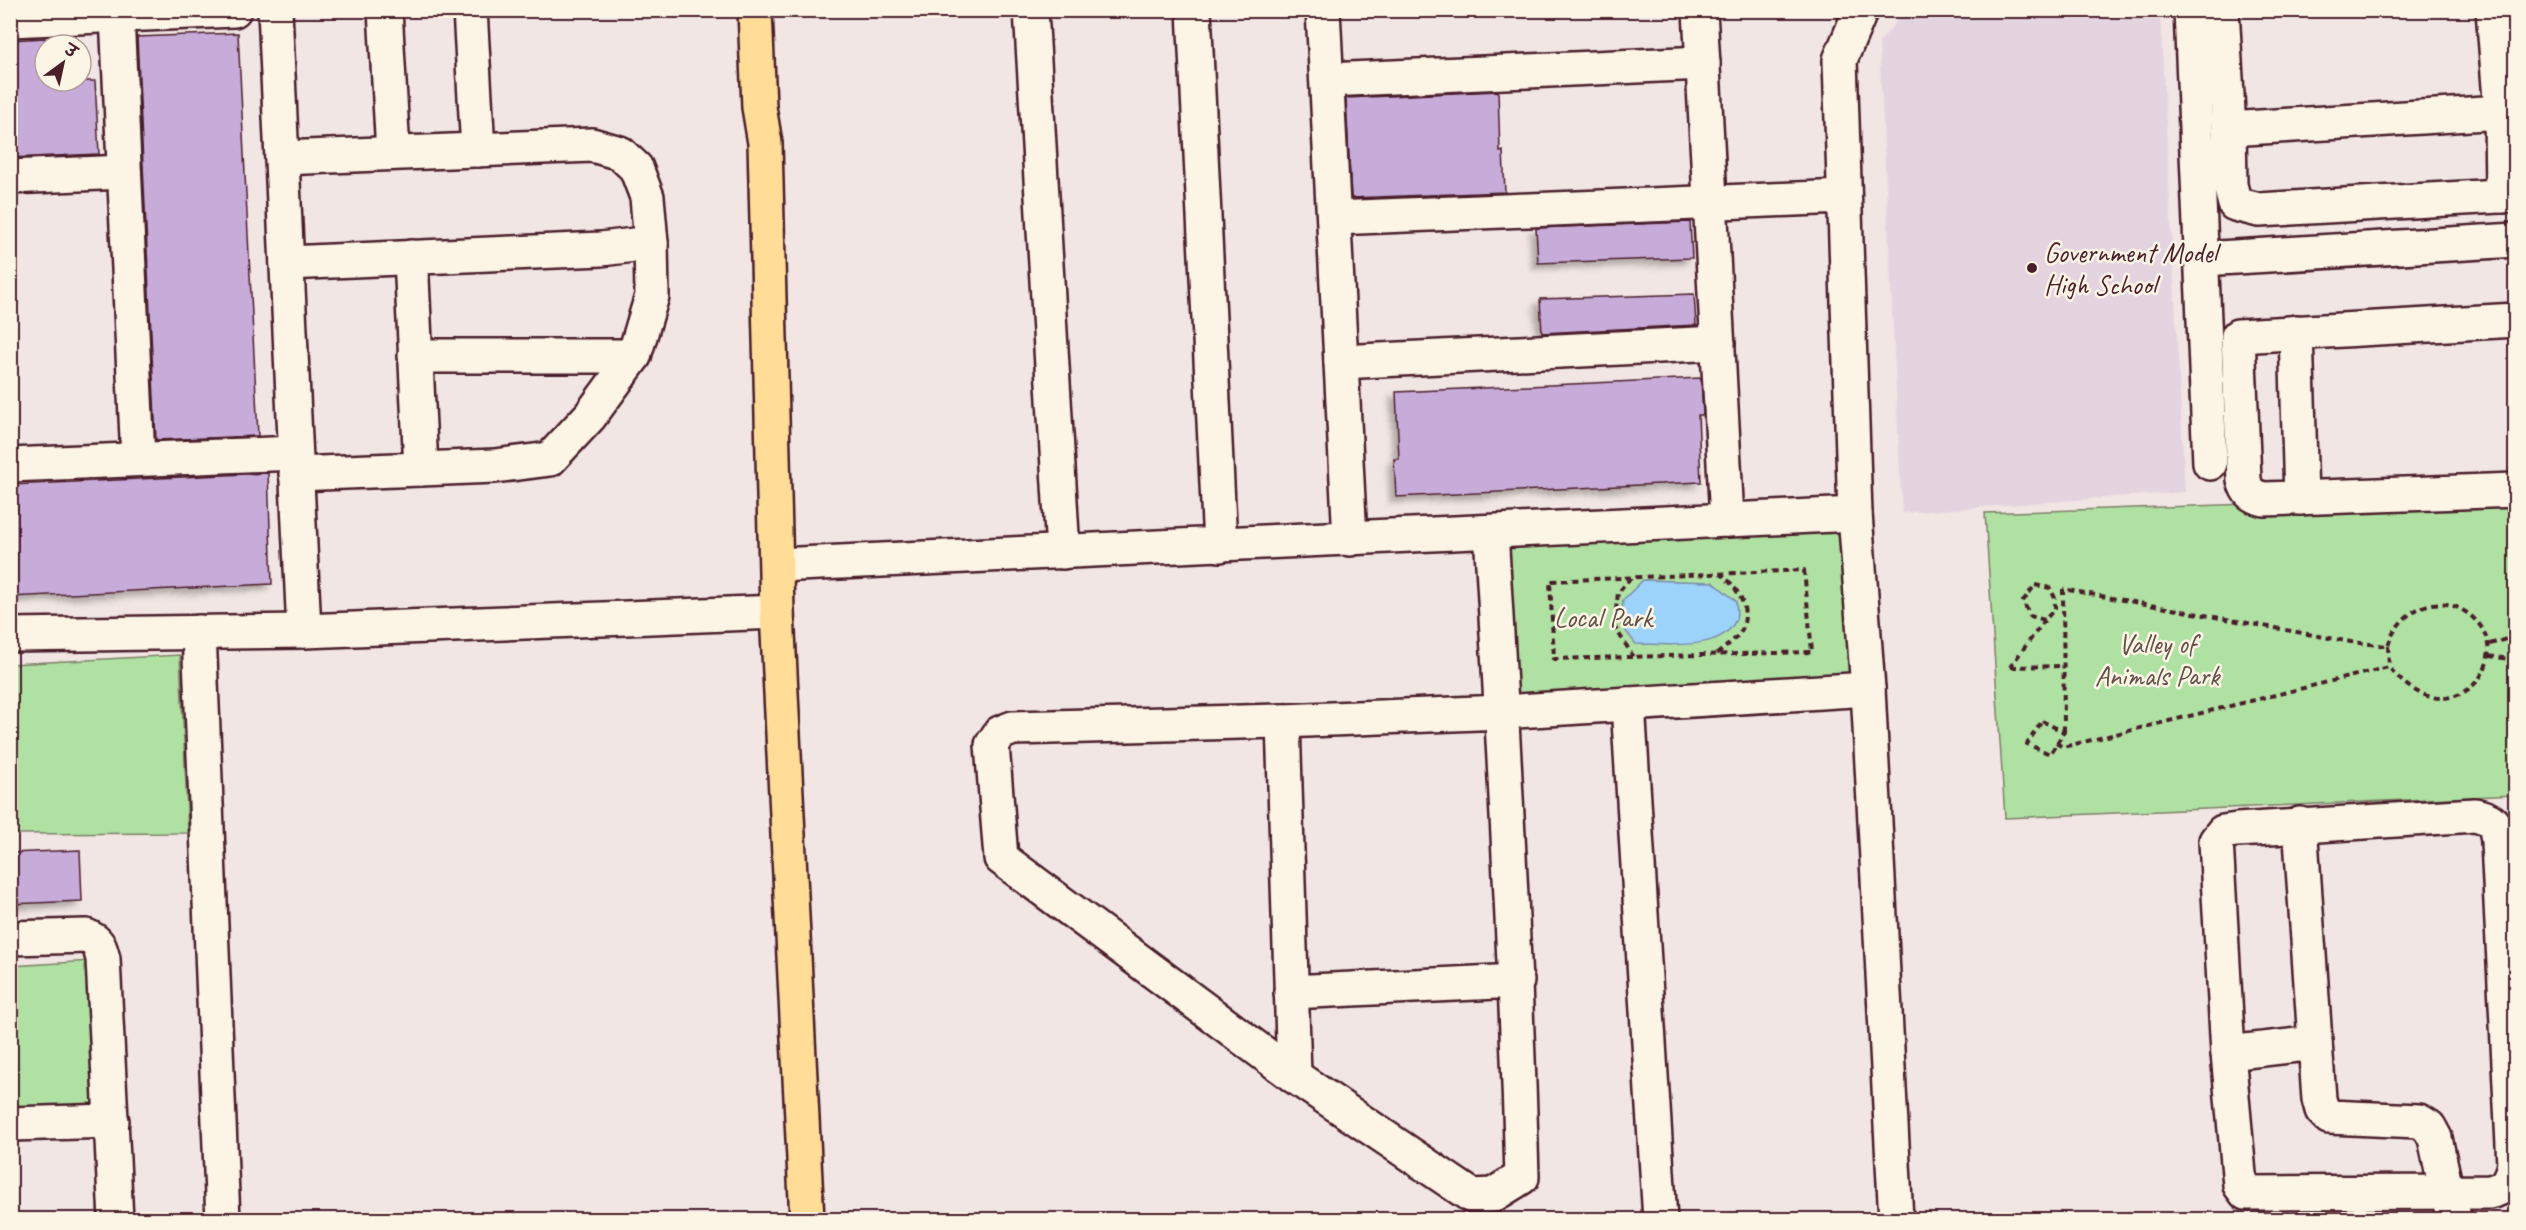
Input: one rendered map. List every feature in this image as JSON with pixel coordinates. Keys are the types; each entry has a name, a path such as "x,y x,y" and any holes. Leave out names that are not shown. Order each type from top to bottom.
{"main road":[{"path":"755,10 759,107 765,143 777,612 807,1220"}],"street":[{"path":"10,20 234,10"},
{"path":"275,10 304,631"},
{"path":"385,10 393,153"},
{"path":"470,10 478,150"},
{"path":"1031,10 1063,552"},
{"path":"1194,10 1220,545"},
{"path":"1323,10 1350,539"},
{"path":"1700,10 1727,520"},
{"path":"1861,10 1840,60 1855,514 1868,689 1896,1220"},
{"path":"2191,10 2210,463"},
{"path":"2222,10 2230,185 2235,204 2247,209 2259,210 2509,196 2493,10"},
{"path":"117,16 138,459"},
{"path":"1327,80 1703,63"},
{"path":"2229,129 2500,112"},
{"path":"10,465 138,459 420,469 550,459 590,416 634,357 652,296 651,243 647,197 636,168 620,153 592,145 282,158"},
{"path":"10,177 124,172"},
{"path":"1334,218 1844,197"},
{"path":"2202,258 2516,240"},
{"path":"286,263 601,249 651,243"},
{"path":"411,257 420,469"},
{"path":"2516,320 2238,336 2244,480 2253,496 2264,499 2516,490"},
{"path":"2296,332 2301,498"},
{"path":"1341,362 1718,343"},
{"path":"415,356 634,357"},
{"path":"777,565 1855,514"},
{"path":"1491,532 1502,712 1517,981 1522,1177 1493,1195 1472,1196 1294,1076 1002,858 992,745 1000,733 1013,728 1283,721 1502,712 1868,689"},
{"path":"10,634 304,631 777,612"},
{"path":"198,633 223,1220"},
{"path":"1628,704 1660,1220"},
{"path":"1283,721 1294,1076"},
{"path":"2475,814 2489,819 2496,828 2514,1165 2510,1181 2499,1191 2451,1207 2246,1193 2240,1185 2228,1053 2216,841 2223,832 2300,825 2475,814"},
{"path":"2300,825 2319,1099 2322,1110 2329,1117 2419,1121 2429,1127 2435,1138 2451,1207"},
{"path":"10,938 86,936 94,939 100,945 116,1220"},
{"path":"1291,992 1517,981"},
{"path":"2228,1053 2315,1043"},
{"path":"10,1124 112,1121"}],"path":[{"path":"1804,570 1812,652 1554,658 1550,580 1632,577 1804,570"},
{"path":"1717,654 1737,636 1743,626 1743,603 1734,585 1721,573"},
{"path":"1632,577 1618,593 1614,626 1633,657"},
{"path":"2045,620 2030,616 2023,601 2035,585 2050,588 2055,598 2055,608 2010,668 2062,666"},
{"path":"2055,598 2063,590"},
{"path":"2063,590 2064,732 2050,754 2027,744 2042,722 2064,732"},
{"path":"2063,590 2330,639 2388,646"},
{"path":"2444,603 2460,609 2478,622 2490,644 2485,669 2478,681 2463,694 2446,699 2420,694 2398,679 2389,667 2388,646 2395,630 2415,611 2426,606 2444,603"},
{"path":"2055,608 2062,609"},
{"path":"2490,644 2516,636"},
{"path":"2489,656 2516,660"},
{"path":"2056,743 2062,747 2389,667"}],"shaded area":[{"name":"Government Model High School","path":"1905,10 2160,11 2185,492 1902,513 1879,43"}],"green space":[{"name":"Valley of Animals Park","path":"2515,495 2515,795 2005,818 1985,513"},
{"name":"Local Park","path":"1847,530 1856,682 1513,700 1507,542"},
{"path":"180,655 188,833 11,834 11,664"},
{"path":"91,961 96,1108 11,1106 11,966"}],"water":[{"path":"1643,580 1713,582 1736,601 1736,619 1729,630 1707,641 1677,645 1636,644 1621,625 1623,600"}],"building":[{"path":"238,33 258,436 156,440 137,37"},
{"path":"33,39 33,93 93,93 93,81 95,81 99,154 10,158 10,40"},
{"path":"1498,91 1500,152 1503,151 1505,192 1351,198 1346,98"},
{"path":"1690,222 1692,258 1538,263 1536,228"},
{"path":"1694,294 1696,325 1542,333 1540,299"},
{"path":"1701,378 1703,415 1698,415 1701,482 1396,497 1394,459 1399,459 1396,392"},
{"path":"268,473 272,584 10,597 10,485"},
{"path":"80,850 82,901 10,904 10,853"}],"place":[{"name":"Government Model High School","path":"2032,268"}]}
